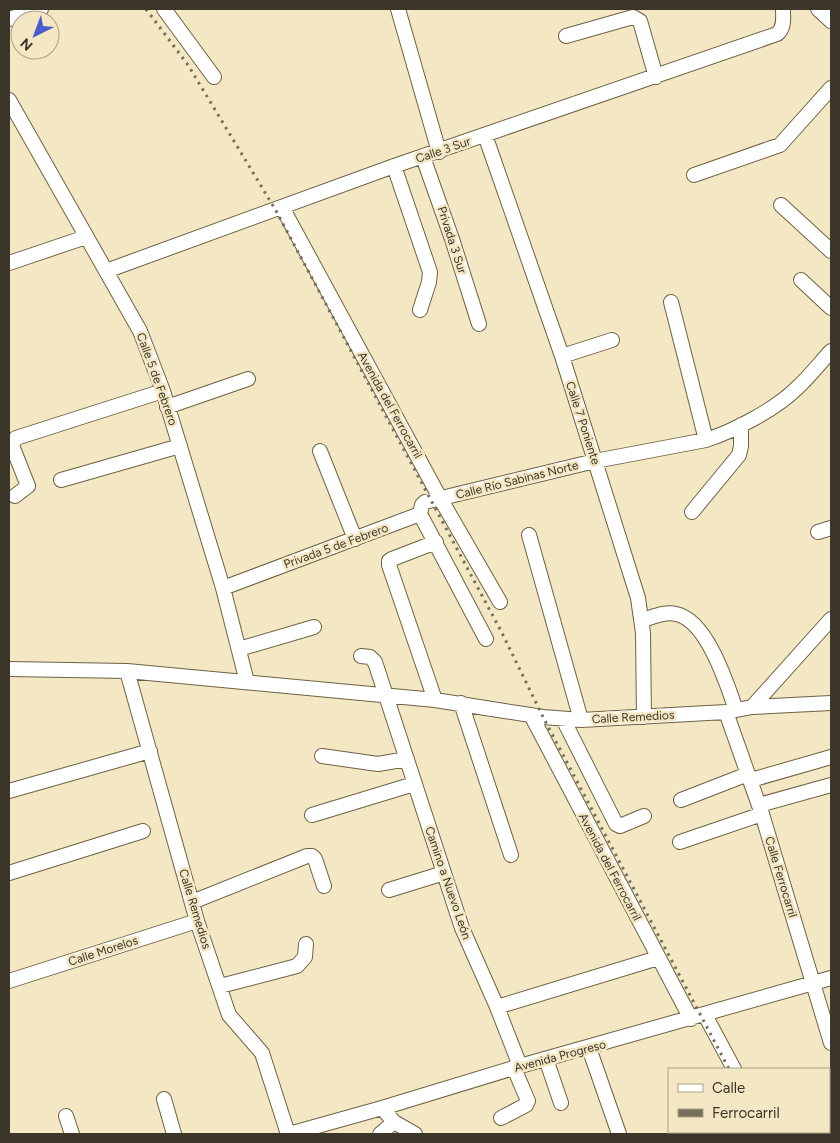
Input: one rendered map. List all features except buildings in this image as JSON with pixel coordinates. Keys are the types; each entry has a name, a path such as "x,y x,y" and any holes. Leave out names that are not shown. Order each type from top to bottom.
{"street":[{"path":"9,19 41,9"},
{"path":"164,9 214,77"},
{"path":"398,9 439,152"},
{"name":"Calle 3 Sur","path":"106,271 394,166 656,77 781,31 783,9"},
{"path":"818,9 831,21"},
{"path":"566,36 633,17 637,18 640,21 656,77"},
{"path":"694,175 785,148 830,92"},
{"name":"Calle 5 de Febrero","path":"9,100 140,331 180,446 223,588 247,682"},
{"name":"Calle 7 Poniente","path":"485,135 562,356 638,598 642,620 644,718"},
{"name":"Privada 3 Sur","path":"423,157 479,324"},
{"path":"394,166 430,272 429,282 420,310"},
{"path":"781,205 831,251"},
{"name":"Avenida del Ferrocarril","path":"282,207 440,498 500,602"},
{"path":"9,263 86,237"},
{"path":"801,280 831,308"},
{"path":"671,302 706,440"},
{"path":"562,356 612,340"},
{"name":"Calle Río Sabinas Norte","path":"440,498 595,461 706,440 722,435 784,400 797,389 831,351"},
{"path":"167,407 248,379"},
{"path":"15,496 27,489 28,483 12,444 16,438 162,392"},
{"path":"692,512 739,455 741,425"},
{"path":"61,480 180,446"},
{"path":"320,450 355,539"},
{"name":"Privada 5 de Febrero","path":"223,588 420,514 425,502 440,498"},
{"path":"420,514 486,640"},
{"path":"529,535 581,720"},
{"path":"435,700 389,561 436,542"},
{"name":"Calle Ferrocarril","path":"642,620 668,613 684,616 698,628 710,646 831,1043"},
{"path":"752,708 831,619"},
{"path":"239,650 314,627"},
{"name":"Camino a Nuevo León","path":"360,656 370,657 375,662 462,928 497,1007 528,1100 527,1103 501,1118"},
{"name":"Calle Remedios","path":"9,668 127,671 435,700 531,715 581,720 644,718 831,703"},
{"name":"Calle Remedios","path":"127,671 197,921 230,1015 262,1053 289,1134"},
{"path":"462,703 511,855"},
{"name":"Avenida del Ferrocarril","path":"531,715 690,1019"},
{"path":"563,719 616,824 620,826 644,816"},
{"path":"9,791 150,750"},
{"path":"322,756 378,764 406,759"},
{"path":"681,800 749,777 831,757"},
{"path":"312,816 414,784"},
{"path":"680,842 760,809 831,785"},
{"path":"9,873 143,831"},
{"path":"192,902 307,856 312,856 315,859 324,886"},
{"path":"389,890 444,873"},
{"name":"Calle Morelos","path":"9,981 197,921"},
{"path":"220,986 297,966 305,957 306,944"},
{"path":"497,1007 658,958"},
{"name":"Avenida Progreso","path":"289,1134 831,978"},
{"path":"705,1015 733,1068"},
{"path":"589,1048 619,1134"},
{"path":"546,1059 561,1103"},
{"path":"164,1099 174,1134"},
{"path":"382,1108 394,1122 415,1134"},
{"path":"66,1116 72,1134"},
{"path":"380,1134 394,1122"}],"railway":[{"path":"146,9 188,65 275,209 501,631 543,717 728,1068"}]}
